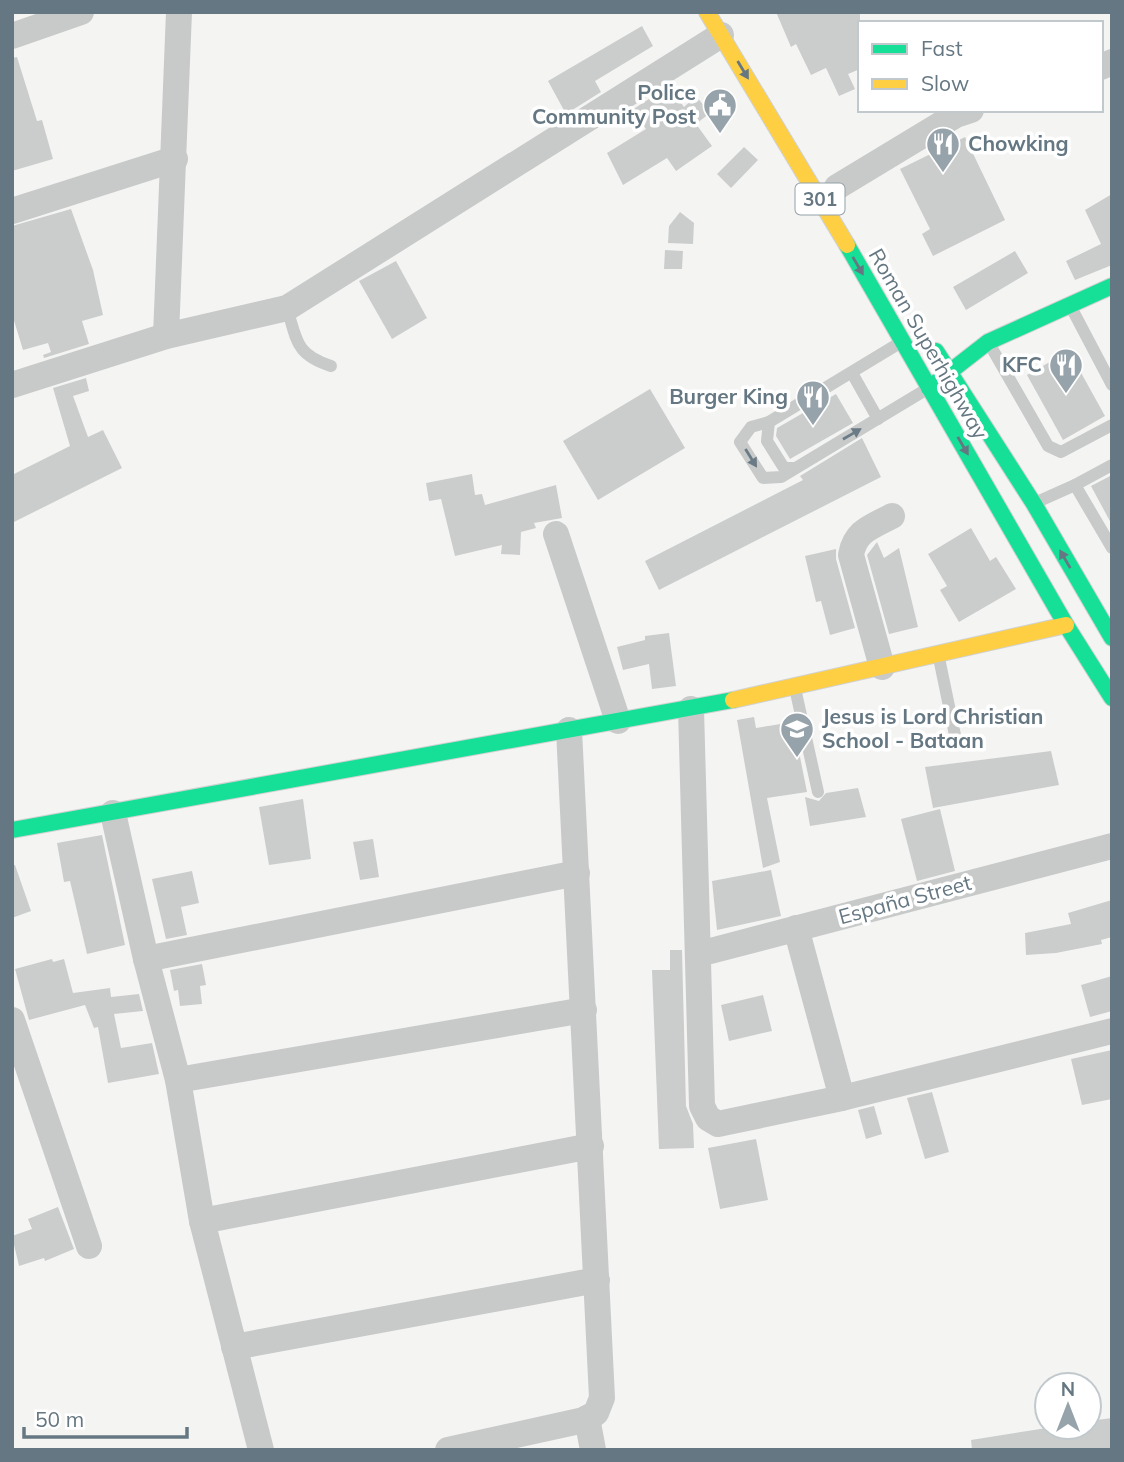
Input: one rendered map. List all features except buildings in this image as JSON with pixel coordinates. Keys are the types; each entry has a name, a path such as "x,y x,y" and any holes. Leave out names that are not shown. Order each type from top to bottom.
{"main road":[{"name":"Roman Superhighway","path":"707,12 1066,625 1112,698"},
{"path":"929,388 988,342 1112,286"},
{"name":"Roman Superhighway","path":"925,335 1108,624"},
{"path":"12,830 691,709 1066,625"}],"street":[{"path":"12,36 81,12"},
{"path":"166,335 179,12"},
{"path":"12,385 166,335 287,307 721,35"},
{"path":"837,187 965,112"},
{"path":"12,211 175,159"},
{"path":"882,667 850,555 853,540 861,532 892,516"},
{"path":"556,534 618,721"},
{"path":"1066,625 1108,624"},
{"path":"1082,650 1112,646"},
{"path":"691,709 702,1106 708,1118 718,1124 842,1098 1112,1031"},
{"path":"448,1450 587,1418 596,1413 603,1398 569,730"},
{"path":"113,813 146,959 178,1080 202,1221 261,1450"},
{"name":"España Street","path":"699,954 1112,846"},
{"path":"146,959 577,873"},
{"path":"796,928 842,1098"},
{"path":"178,1080 584,1010"},
{"path":"12,1020 89,1246"},
{"path":"202,1221 591,1146"},
{"path":"234,1347 597,1280"},
{"path":"587,1418 593,1450"}],"lane":[{"path":"1070,305 1112,385"},
{"path":"287,307 297,341 310,360 331,366"},
{"path":"902,342 769,422 751,427 740,442 763,478 781,477 929,388"},
{"path":"988,342 1048,446 1061,452 1112,425"},
{"path":"852,373 878,419"},
{"path":"769,422 767,441 784,468 793,468"},
{"path":"1034,504 1112,466"},
{"path":"1075,485 1112,548"},
{"path":"939,654 957,740"},
{"path":"795,687 818,792"}],"traffic: fast":[{"path":"847,245 1066,625 1112,698"},
{"path":"929,388 988,342 1112,286"},
{"path":"936,351 1034,504 1112,638"},
{"path":"12,830 733,700"}],"traffic: slow":[{"path":"707,12 847,245"},
{"path":"733,700 1066,625"}],"place":[{"name":"Police Community Post","path":"720,135"},
{"name":"Chowking","path":"943,174"},
{"name":"KFC","path":"1066,395"},
{"name":"Burger King","path":"813,427"},
{"name":"Jesus is Lord Christian School - Bataan","path":"797,759"}]}
